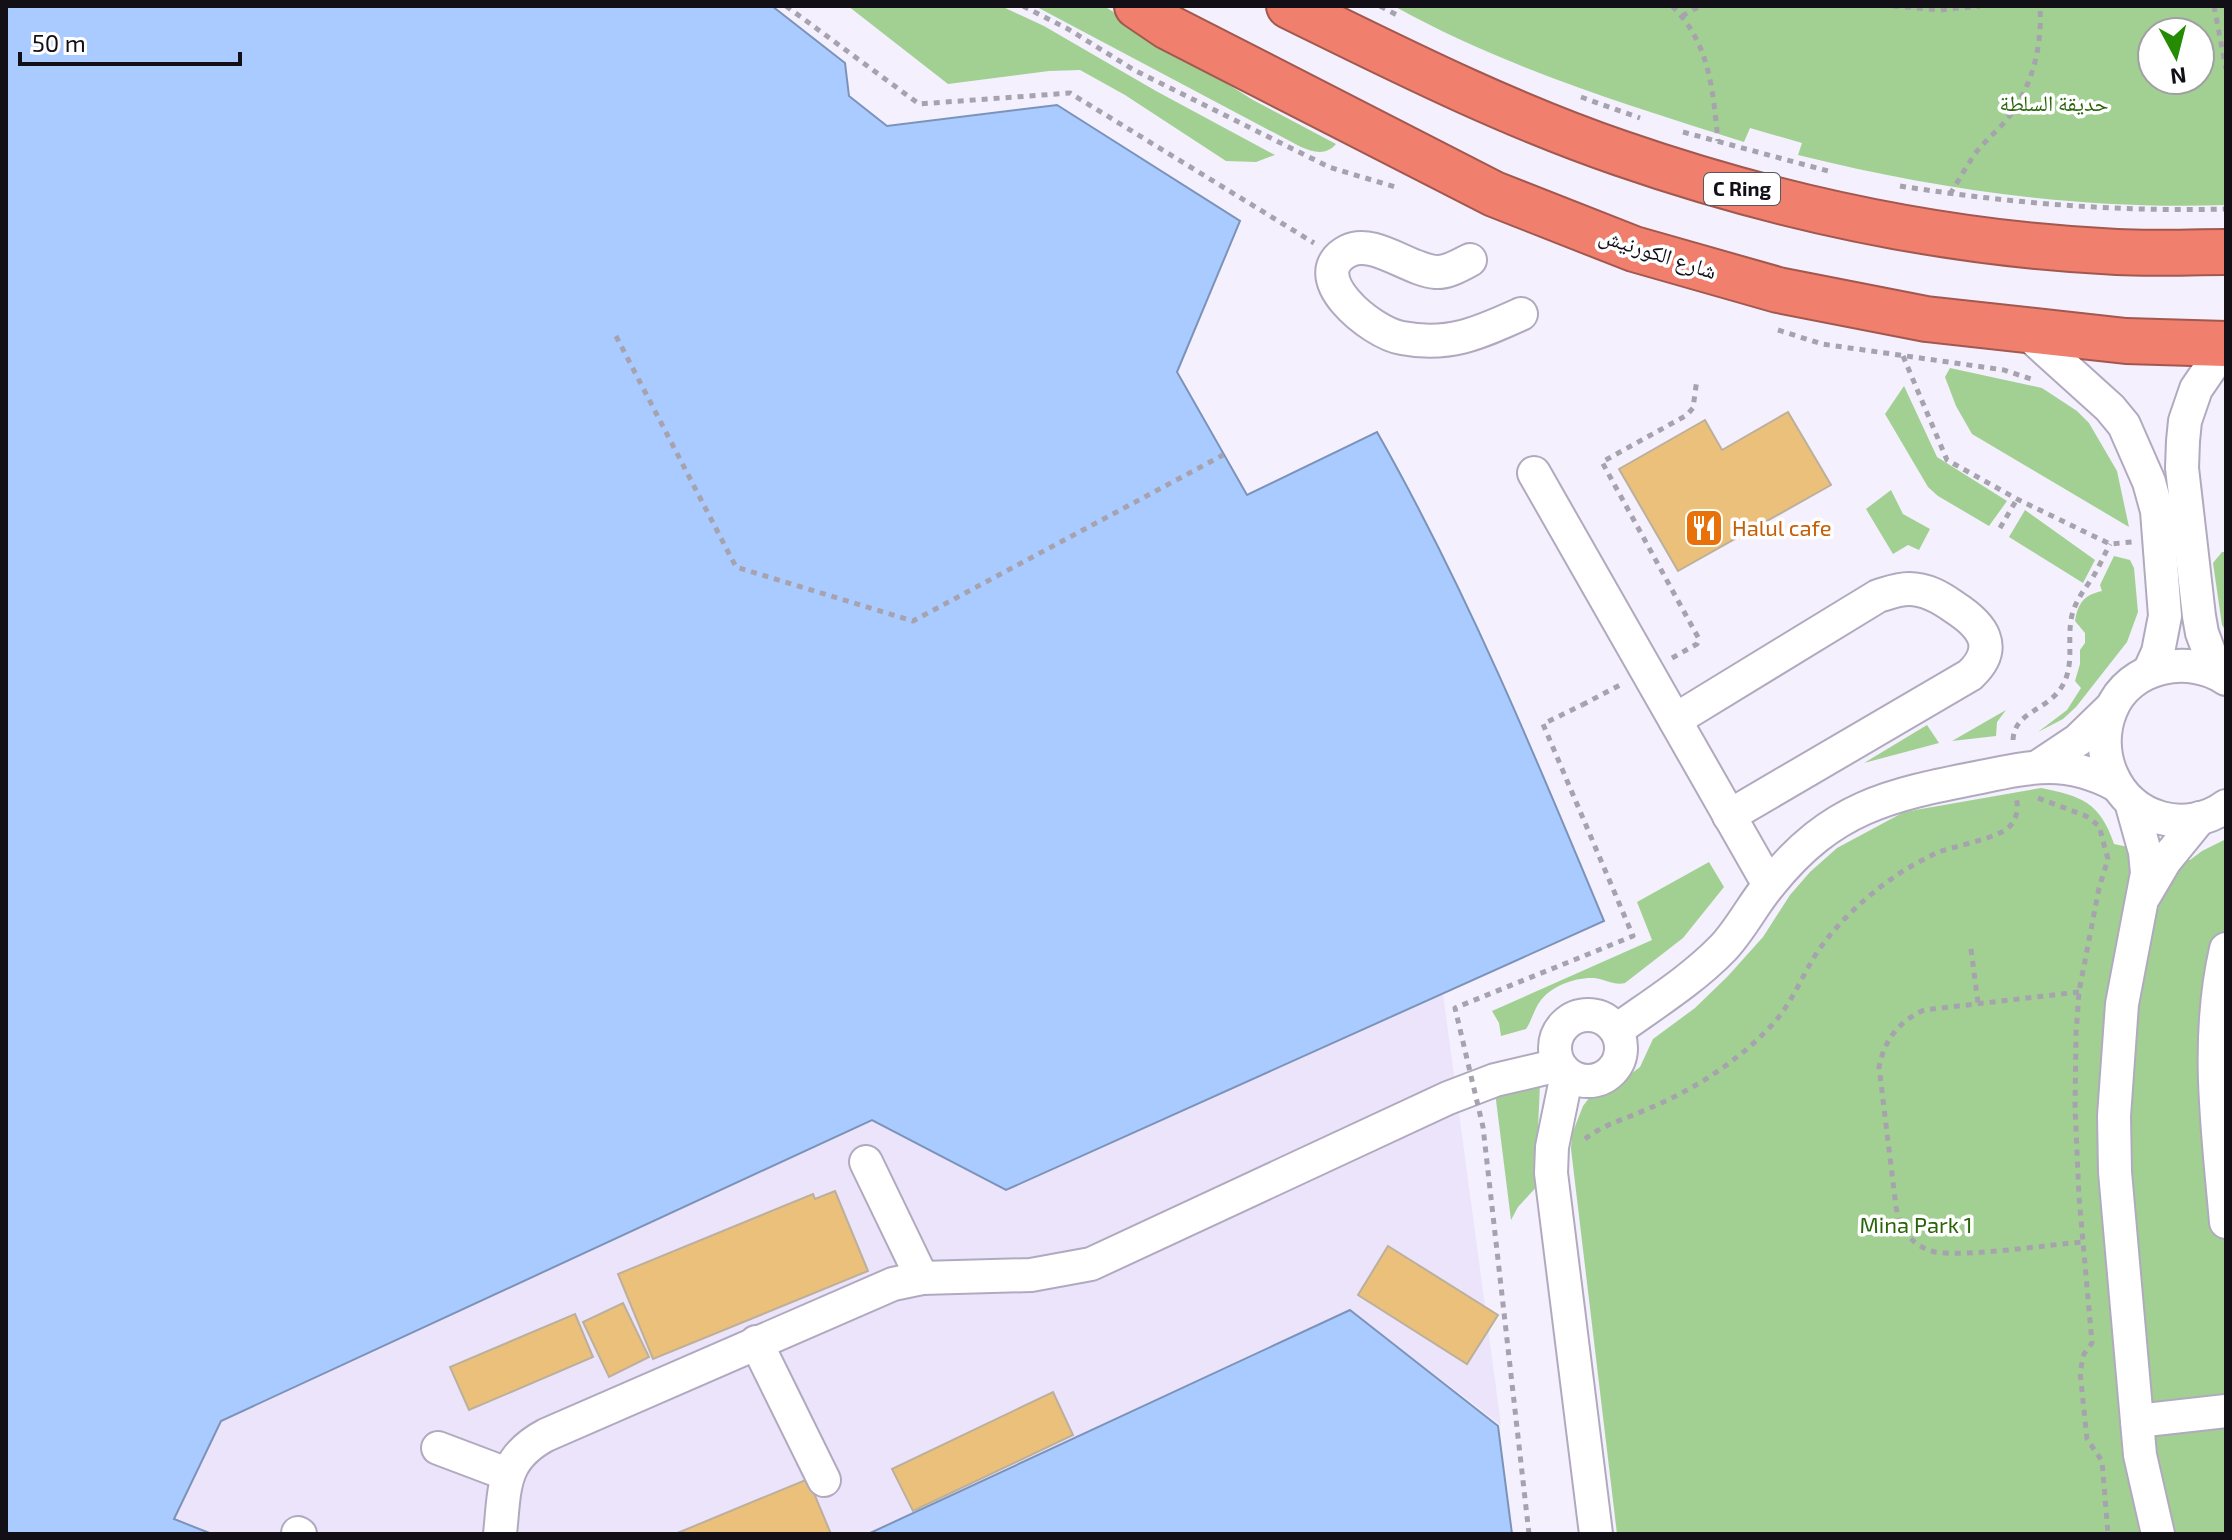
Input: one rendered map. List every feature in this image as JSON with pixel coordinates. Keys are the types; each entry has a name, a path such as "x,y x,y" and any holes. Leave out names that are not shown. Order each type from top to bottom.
{"highway":[{"name":"شارع الكورنيش","path":"1137,6 1181,34 1494,194 1634,249 1778,290 1926,319 2126,341 2226,344"},
{"name":"C Ring","path":"1289,6 1428,75 1549,125 1634,157 1787,201 1892,225 1991,240 2118,252 2226,252"}],"lane":[{"path":"1470,260 1437,272 1366,247 1350,249 1338,258 1332,274 1337,292 1363,320 1381,333 1402,338 1452,341 1521,314"},
{"path":"2026,332 2085,383 2124,425 2149,482 2157,511 2165,616 2158,652 2149,672"},
{"path":"2221,676 2202,633 2182,468 2185,421 2196,389 2226,344"},
{"path":"1534,473 1769,885"},
{"path":"1675,720 1878,596 1893,591 1909,589 1939,596 1979,626 1984,636 1984,658 1970,675 1729,816"},
{"path":"2020,769 2078,740 2128,687 2149,672 2171,665 2194,666 2221,676"},
{"path":"2112,707 2104,733 2106,760 2124,794 2145,852 2147,873 2122,1004 2114,1116 2115,1172 2140,1455 2158,1534"},
{"path":"1617,1030 1717,954 1769,885 1813,838 1843,817 1875,802 1909,791 2020,769 2079,769 2124,794 2146,812 2163,818 2182,821 2213,812"},
{"path":"2145,895 2165,861 2213,812"},
{"path":"2226,949 2213,1040 2226,1222"},
{"path":"500,1534 507,1474 515,1457 537,1439 893,1284 922,1278 1031,1275 1091,1264 1475,1087 1495,1080 1563,1069 1589,1081 1611,1073 1622,1053 1617,1030 1610,1021 1588,1014 1567,1022 1555,1042 1555,1054 1563,1069 1551,1173 1596,1534"},
{"path":"866,1162 922,1278"},
{"path":"756,1342 824,1480"},
{"path":"2137,1421 2226,1411"},
{"path":"438,1448 507,1474"},
{"path":"2138,1534 2136,1491 2140,1455"}],"path":[{"path":"786,6 919,104 1070,93 1338,258"},
{"path":"1380,6 1407,20"},
{"path":"1672,6 1696,37 1709,70 1718,141"},
{"path":"1682,16 1700,6"},
{"path":"1893,6 1940,10 1980,6"},
{"path":"1950,194 1976,153 2010,116 2028,88 2037,58 2040,6"},
{"path":"2214,6 2226,69"},
{"path":"1575,94 1643,119"},
{"path":"1670,129 1832,173"},
{"path":"1891,185 2083,208 2226,209"},
{"path":"616,336 736,567 913,621 1223,455"},
{"path":"1903,355 1947,460 2017,499 2110,544 2160,540"},
{"path":"1529,1534 1483,1127 1455,1008 1633,936 1543,724 1697,644 1699,639 1602,462 1687,415 1693,408 1697,379"},
{"path":"2000,528 2017,499"},
{"path":"2108,1534 2102,1461 2087,1439 2080,1372 2084,1354 2092,1343 2075,1108 2079,992 2099,888 2108,859 2099,826 2086,816 2034,796 2012,746 2013,729 2022,717 2036,712 2049,702 2066,680 2070,668 2069,630 2076,603 2110,544"},
{"path":"1582,1150 1585,1139 1603,1125 1645,1110 1698,1085 1760,1036 1788,1005 1816,954 1840,923 1873,893 1897,875 1935,854 2002,833 2017,815 2020,769"},
{"path":"1971,949 1978,1003"},
{"path":"2079,992 1924,1010 1911,1016 1891,1035 1879,1067 1899,1222 1917,1245 1945,1255 2084,1241"}],"shaded area":[{"path":"1443,994 1501,1425 1350,1310 868,1534 212,1534 174,1519 221,1421 873,1120 1006,1190"}],"green space":[{"path":"848,6 1001,6 1044,26 1275,155 1256,162 1226,161 1125,95 1080,70 948,84"},
{"path":"1035,6 1104,6 1253,100 1336,144 1324,152 1301,147"},
{"name":"حديقة السلطة","path":"1394,6 2226,6 2226,205 2064,201 1957,188 1851,167 1798,155 1802,143 1750,128 1744,142 1610,98 1478,48"},
{"path":"1950,368 2042,388 2077,411 2089,423 2117,471 2129,527 1972,434 1956,406 1945,377"},
{"path":"1904,386 1937,457 2007,501 1989,526 1928,487 1885,414"},
{"path":"1891,490 1903,514 1930,529 1919,550 1908,545 1893,554 1866,509"},
{"path":"2025,510 2095,560 2083,583 2009,537"},
{"path":"2222,552 2226,552 2226,631 2222,625 2213,563"},
{"path":"2114,556 2130,560 2134,568 2138,612 2127,642 2076,707 2063,719 2038,732 2067,710 2081,688 2075,681 2085,633 2075,621 2076,615 2086,598 2102,591 2100,585"},
{"path":"2006,710 1997,722 1996,736 1952,741"},
{"path":"1927,725 1939,743 1864,763"},
{"name":"Mina Park 1","path":"2041,788 2087,803 2102,819 2114,844 2190,860 2226,839 2226,1534 1617,1534 1571,1149 1572,1134 1583,1106 1592,1094 1616,1085 1640,1067 1653,1039 1695,1008 1728,976 1763,937 1790,895 1837,848 1904,812"},
{"path":"1709,862 1724,887 1683,938 1625,983 1587,978 1558,987 1541,1000 1526,1029 1501,1036 1499,1023 1492,1011 1652,940 1637,902"},
{"path":"1540,1084 1537,1151 1541,1182 1518,1207 1511,1220 1495,1092"}],"water":[{"path":"6,6 772,6 845,63 849,96 887,126 1057,105 1240,221 1177,372 1247,495 1377,432 1470,612 1604,921 1006,1190 872,1120 221,1421 174,1519 212,1534 6,1534"},
{"path":"1350,1310 1498,1426 1512,1534 868,1534"}],"building":[{"name":"Halul cafe","path":"1788,412 1831,485 1678,571 1619,469 1705,420 1722,450"},
{"path":"835,1191 868,1271 653,1359 618,1274 813,1194 815,1199"},
{"path":"1388,1246 1498,1315 1467,1364 1358,1295"},
{"path":"623,1303 649,1357 609,1377 583,1322"},
{"path":"575,1314 593,1357 469,1410 450,1367"},
{"path":"1053,1392 1073,1435 913,1511 892,1469"},
{"path":"808,1479 831,1534 675,1534"}],"place":[{"name":"Halul cafe","path":"1704,528"}]}
